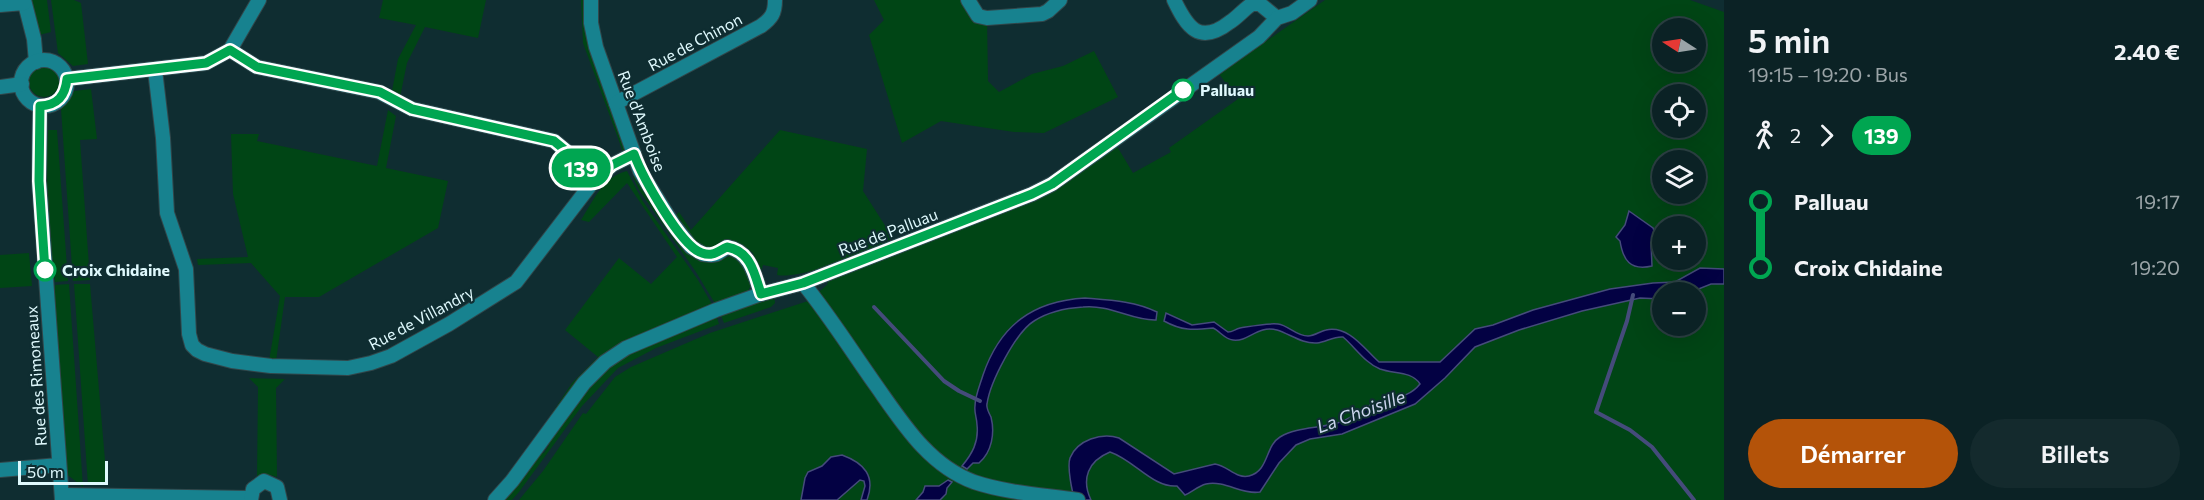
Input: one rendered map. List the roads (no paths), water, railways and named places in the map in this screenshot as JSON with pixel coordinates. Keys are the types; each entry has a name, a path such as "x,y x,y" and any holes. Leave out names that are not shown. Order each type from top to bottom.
{"street":[{"path":"67,79 206,63 230,50 259,0"},
{"name":"Rue d'Amboise","path":"591,0 591,23 596,47 634,154 646,181 691,247 703,254 711,255 727,247 734,248 748,258 761,294"},
{"name":"Rue de Chinon","path":"616,103 761,26 771,18 775,11 775,0"},
{"path":"968,0 978,16 987,18 1042,14 1060,0"},
{"path":"1174,0 1187,25 1200,32 1213,32 1224,27 1252,4 1264,7 1277,18"},
{"name":"Rue de Palluau","path":"495,500 512,481 584,383 605,362 636,342 761,294 803,283 1016,201 1052,184 1259,37 1277,18 1292,13 1310,0"},
{"path":"0,5 24,2 34,39 36,62"},
{"path":"230,50 257,67 380,92 412,109 554,141 571,155 592,183"},
{"path":"43,60 57,64 67,79 66,92 58,102 50,106 40,106 31,102 24,94 22,84 26,71 36,62 43,60"},
{"name":"Rue de Villandry","path":"155,70 163,138 167,213 186,269 189,333 192,345 205,354 258,366 348,368 371,363 391,356 449,324 516,282 592,183 612,165 634,154"},
{"path":"0,87 22,84"},
{"name":"Rue des Rimoneaux","path":"40,106 39,181 62,497"},
{"path":"803,283 907,430 932,456 958,474 975,482 1077,500"},
{"path":"0,470 59,465"},
{"path":"62,497 251,499 256,485 269,482 277,486 280,500"}],"water":[{"path":"1629,211 1652,227 1652,266 1638,267 1626,259 1620,241 1616,237 1625,225"},
{"path":"1724,269 1724,284 1706,286 1706,282 1675,282 1696,270"},
{"name":"La Choisille","path":"1652,283 1652,299 1640,298 1582,311 1519,330 1475,347 1445,378 1415,404 1342,434 1310,439 1296,445 1279,463 1260,492 1213,483 1203,485 1185,495 1177,486 1160,483 1110,452 1096,460 1088,472 1087,485 1091,500 1075,500 1069,473 1070,458 1078,446 1091,439 1105,436 1119,438 1174,474 1215,464 1240,476 1249,476 1264,464 1275,441 1287,433 1343,421 1371,405 1410,393 1420,384 1408,375 1385,371 1375,366 1343,337 1312,343 1270,329 1259,331 1244,339 1233,340 1213,328 1176,327 1164,321 1166,313 1192,325 1214,322 1228,332 1240,328 1273,324 1282,325 1308,336 1334,329 1356,340 1379,362 1440,362 1475,329 1610,289"},
{"path":"1085,298 1140,305 1157,312 1156,320 1147,320 1093,307 1058,311 1034,321 1012,346 993,383 987,406 993,429 990,448 979,463 973,463 967,469 962,466 976,442 976,398 990,357 999,342 1009,329 1034,310 1066,300"},
{"path":"842,455 862,466 869,477 867,500 861,500 865,486 864,481 860,480 837,500 801,500 808,472 822,466 831,457"},
{"path":"948,480 952,482 940,500 916,500 925,486 939,486"}],"waterway":[{"path":"1633,295 1627,321 1596,412 1630,430 1652,447 1694,500"},
{"path":"874,307 944,381 980,401"}],"place":[{"name":"Palluau","path":"1183,90"},
{"name":"Croix Chidaine","path":"45,270"}]}
